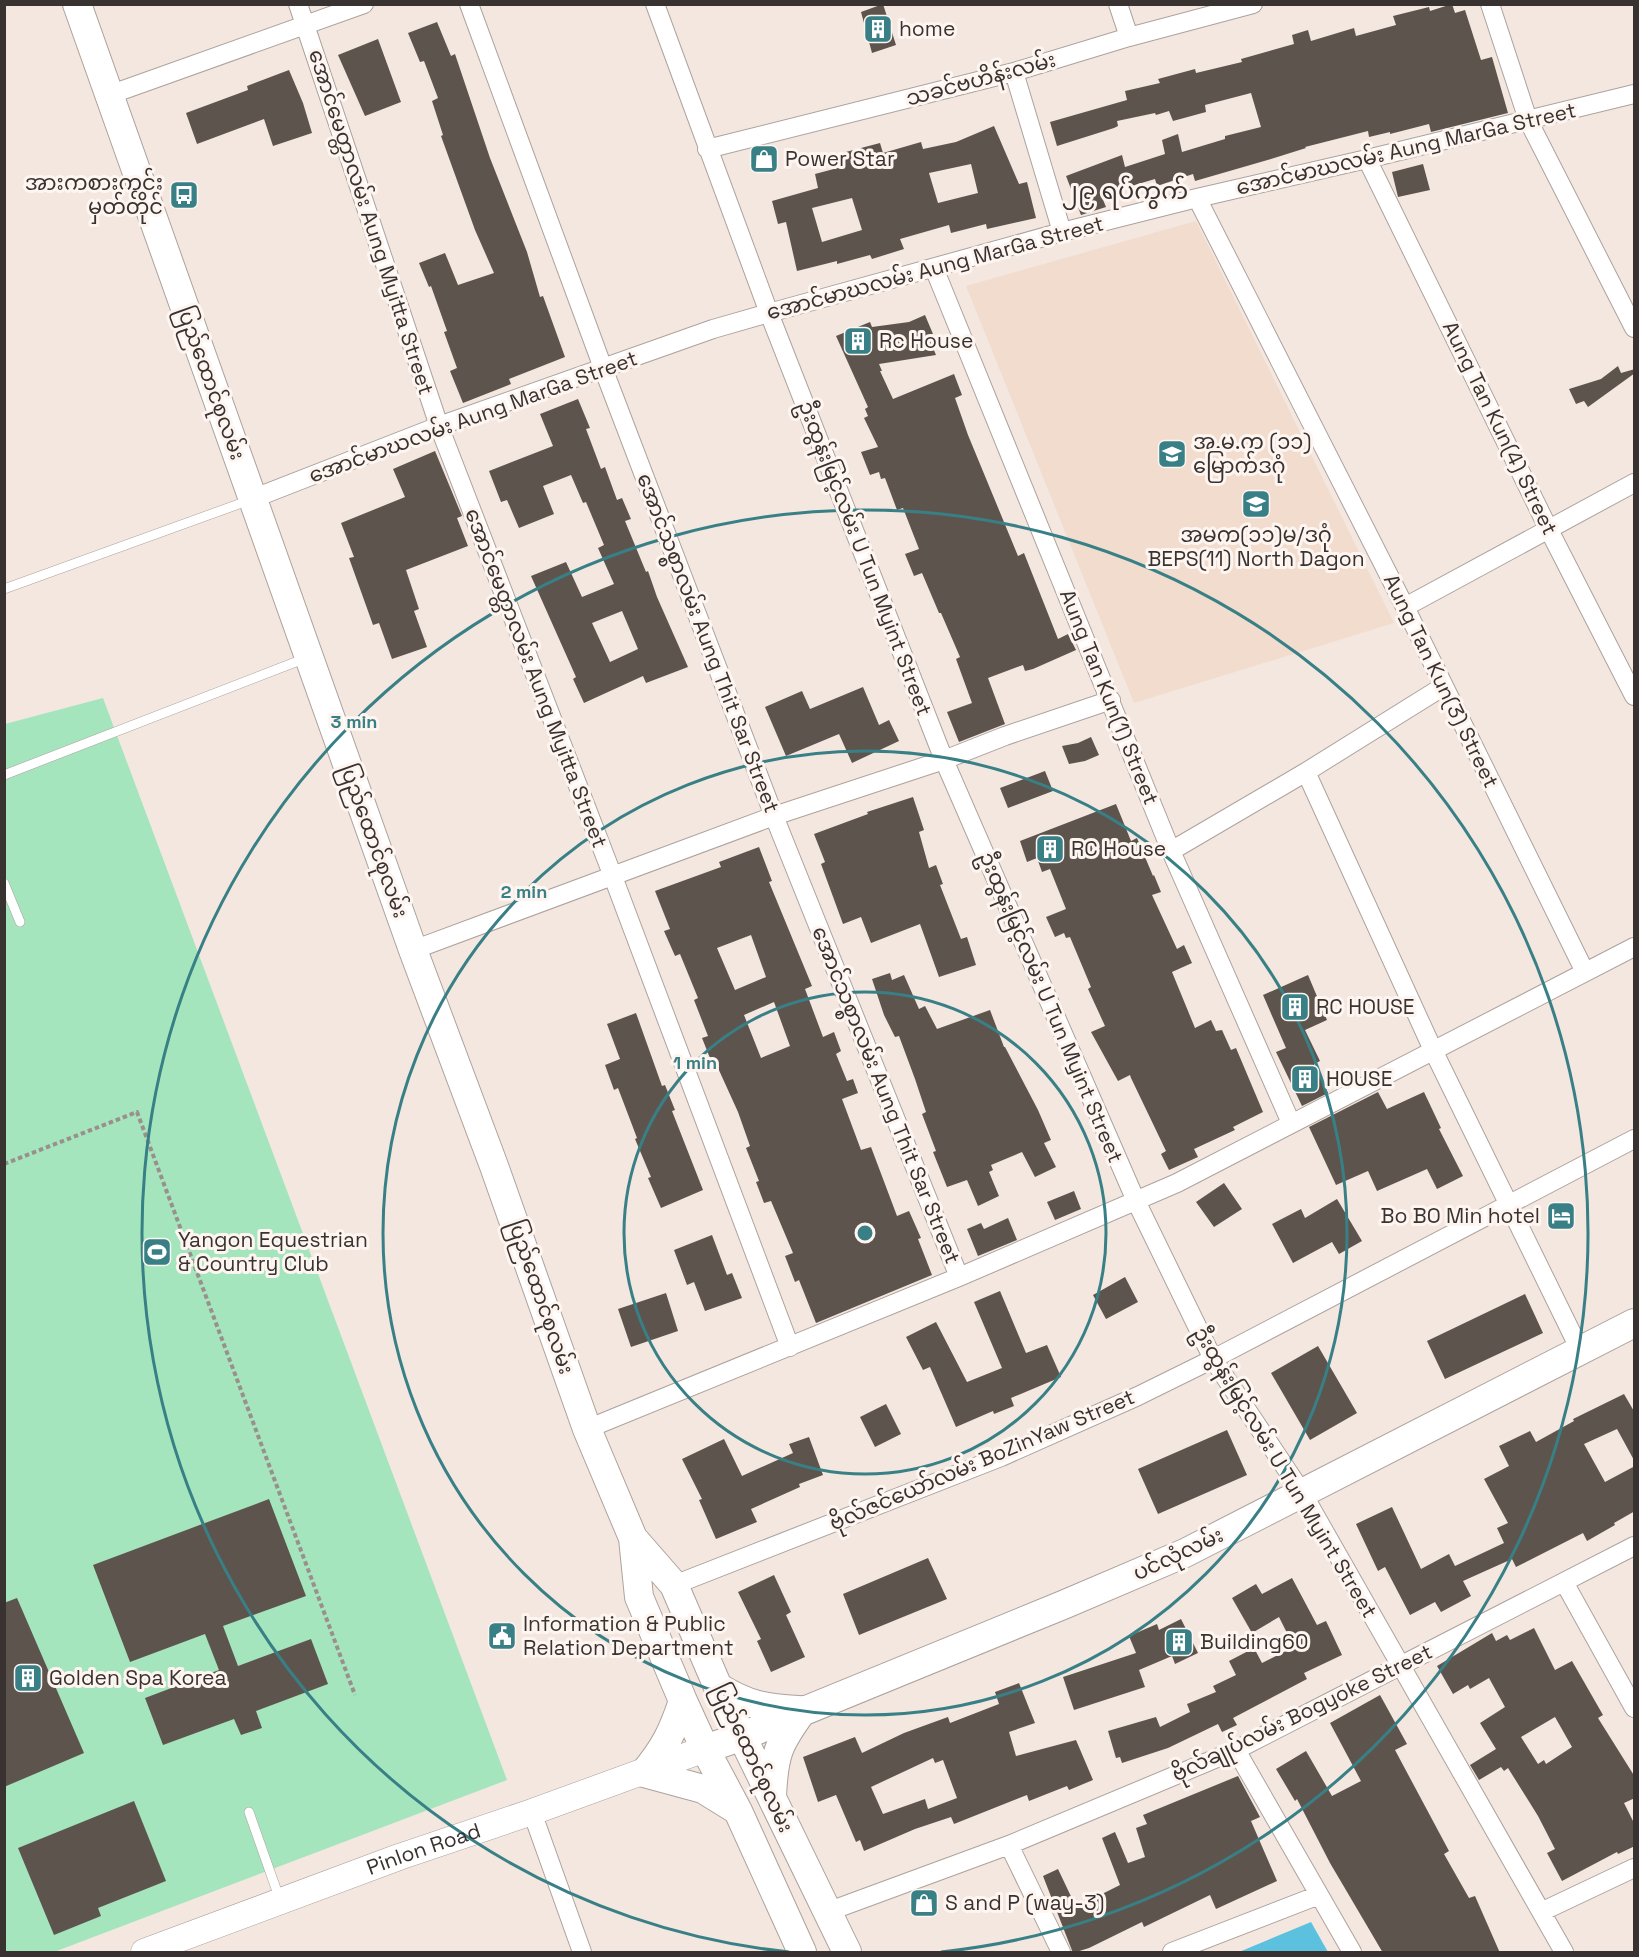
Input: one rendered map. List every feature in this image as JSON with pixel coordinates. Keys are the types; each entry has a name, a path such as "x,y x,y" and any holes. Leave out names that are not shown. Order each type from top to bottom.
{"main road":[{"name":"ပြည်ထောင်စုလမ်း","path":"77,4 252,499 587,1429 633,1538 639,1597 683,1701 738,1811 802,1953"},
{"name":"ပင်လုံလမ်း","path":"705,1749 743,1736 1175,1557 1303,1494 1635,1323"},
{"name":"ပြည်ထောင်စုလမ်း","path":"633,1538 674,1585 718,1687 848,1953"},
{"path":"718,1687 752,1705 803,1710 778,1749 773,1764 772,1800"},
{"path":"683,1701 668,1740 644,1773 703,1789 738,1811"},
{"name":"Pinlon Road","path":"144,1953 399,1857 644,1773 705,1749"}],"street":[{"name":"အောင်မေတ္တာလမ်း Aung Myitta Street","path":"298,4 439,426 612,874 790,1347"},
{"path":"109,95 364,4"},
{"name":"အောင်သစ္စာလမ်း Aung Thit Sar Street","path":"469,4 603,368 774,816 959,1277"},
{"name":"ဦးထွန်းမြင့်လမ်း U Tun Myint Street","path":"655,4 769,313 944,760 1136,1201 1213,1359 1303,1494 1564,1953"},
{"path":"1118,4 1129,37"},
{"name":"သခင်ဗဟိန်းလမ်း","path":"708,149 1014,72 1129,37 1253,4"},
{"path":"1490,4 1528,120 1635,328"},
{"path":"1014,72 1062,232"},
{"name":"အောင်မာဃလမ်း Aung MarGa Street","path":"252,499 439,426 713,329 1062,232 1635,94"},
{"name":"Aung Tan Kun(4) Street","path":"1367,159 1549,530 1635,696"},
{"name":"Aung Tan Kun(3) Street","path":"1197,198 1405,607 1585,972"},
{"name":"Aung Tan Kun(1) Street","path":"934,268 1171,850 1291,1123"},
{"path":"1405,607 1635,483"},
{"path":"1171,850 1306,772 1444,686"},
{"path":"414,950 612,874 1111,700"},
{"path":"1306,772 1433,1050 1580,1350"},
{"path":"587,1429 959,1277 1177,1183 1635,947"},
{"name":"ဗိုလ်ဇင်ယော်လမ်း BoZinYaw Street","path":"674,1585 1001,1457 1138,1396 1635,1139"},
{"name":"ဗိုလ်ချုပ်လမ်း Bogyoke Street","path":"827,1912 1009,1845 1236,1750 1635,1546"},
{"path":"1564,1582 1635,1708"},
{"path":"1236,1750 1352,1953"},
{"path":"532,1812 582,1953"},
{"path":"1009,1845 1061,1953"},
{"path":"1541,1912 1635,1868"},
{"path":"1172,1953 1319,1894"}],"lane":[{"path":"4,589 252,499"},
{"path":"4,775 309,657"},
{"path":"4,883 20,922"},
{"path":"249,1812 280,1902"}],"path":[{"path":"4,1164 137,1112 355,1695"}],"shaded area":[{"name":"အ.မ.က (၁၁) မြောက်ဒဂုံ","path":"1196,221 1394,623 1134,703 966,286"}],"green space":[{"name":"Yangon Equestrian & Country Club","path":"103,698 507,1780 54,1952 5,1952 5,724"}],"water":[{"path":"1311,1922 1328,1952 1239,1952"}],"building":[{"name":"home","path":"883,4 896,45 872,53 861,12"},
{"path":"1452,4 1455,13 1465,10 1481,60 1492,57 1508,113 1431,132 1429,124 1369,137 1368,131 1305,147 1195,181 1193,174 1157,186 1155,179 1101,195 1106,207 1081,215 1066,176 1122,155 1125,167 1165,154 1162,140 1178,134 1182,152 1225,139 1225,136 1261,127 1251,93 1205,105 1206,112 1173,121 1169,111 1117,121 1118,126 1114,128 1057,146 1050,122 1127,100 1125,91 1160,83 1158,79 1195,69 1196,73 1242,62 1241,59 1294,44 1292,35 1308,30 1311,41 1354,28 1356,36 1396,25 1393,16 1429,7 1430,11"},
{"path":"437,22 451,56 455,54 490,158 527,252 540,297 543,296 565,357 509,379 511,384 463,403 450,371 457,368 444,332 447,331 431,286 429,287 419,263 445,253 458,285 494,273 475,230 441,136 443,135 432,101 438,98 424,61 420,62 408,33"},
{"path":"378,39 401,102 365,116 338,55"},
{"path":"289,70 303,103 312,133 273,146 264,119 197,144 186,113 248,90 247,86"},
{"path":"994,126 1019,184 1027,182 1036,218 987,229 986,224 951,233 949,225 900,239 904,249 872,259 870,255 797,271 786,222 778,224 772,201 818,188 815,174 845,166 842,153 880,143 883,153 921,142 923,149 956,142","holes":["971,164 978,193 938,203 929,173","852,198 862,230 822,242 812,208"]},
{"path":"1423,164 1430,190 1398,197 1392,172"},
{"path":"925,315 933,334 928,336 936,355 879,364 882,371 880,371 893,399 954,374 962,395 955,398 968,435 1018,556 1024,553 1058,639 1068,634 1076,650 1033,669 1025,671 1023,665 988,678 1005,724 959,742 947,712 972,703 956,659 960,657 922,573 914,576 905,554 919,549 903,508 897,510 885,478 881,479 879,472 870,475 861,452 878,447 864,418 868,416 865,409 868,407 836,336 870,322 872,327 909,322"},
{"path":"1618,366 1621,373 1635,369 1635,373 1588,407 1584,401 1576,404 1569,389 1601,379"},
{"path":"578,399 590,428 586,429 601,469 605,467 617,500 622,498 631,519 625,521 688,667 646,683 643,676 584,703 573,679 576,677 531,576 566,562 582,597 614,584 598,548 604,545 586,502 583,503 571,475 543,486 554,514 519,528 507,500 501,502 489,471 553,446 540,414","holes":["622,611 638,649 610,662 592,623"]},
{"path":"435,451 462,516 457,518 468,546 406,570 419,609 414,611 427,647 392,659 379,623 373,625 349,558 354,557 341,523 405,497 393,469"},
{"path":"863,687 879,725 889,720 899,741 852,763 839,734 786,756 765,707 802,691 810,709"},
{"path":"1091,737 1099,755 1069,764 1062,746 1078,743"},
{"path":"1045,771 1053,791 1008,808 1000,788"},
{"path":"913,797 924,830 919,832 929,868 936,865 943,884 940,885 961,939 967,937 976,965 939,977 920,924 871,943 861,917 843,924 821,864 825,862 814,834 868,814 867,812"},
{"path":"1116,804 1131,841 1137,838 1154,875 1161,892 1152,895 1177,949 1184,945 1192,963 1172,972 1195,1028 1211,1020 1216,1031 1222,1030 1231,1050 1236,1048 1263,1112 1233,1127 1235,1130 1194,1149 1198,1157 1169,1170 1161,1154 1166,1151 1130,1075 1118,1081 1091,1032 1105,1026 1088,989 1091,987 1070,937 1066,938 1064,933 1055,937 1046,917 1066,909 1050,869 1042,872 1037,858 1027,862 1020,841"},
{"path":"759,847 772,881 769,882 812,986 805,989 823,1037 834,1032 841,1051 836,1054 847,1081 853,1079 858,1093 842,1099 861,1150 871,1147 897,1216 909,1211 921,1238 918,1239 932,1275 816,1323 799,1280 795,1282 785,1256 793,1253 771,1201 764,1203 756,1182 759,1181 746,1148 750,1146 738,1112 702,1038 708,1036 694,1000 698,998 680,954 675,956 664,931 670,929 655,891 721,867 719,862","holes":["751,935 766,977 735,990 717,948","774,1002 790,1046 761,1058 744,1015"]},
{"path":"890,973 892,980 904,975 919,1009 925,1006 937,1029 990,1010 1004,1047 1038,1110 1051,1140 1044,1143 1056,1167 1035,1177 1022,1152 991,1165 993,1170 989,1172 999,1196 978,1206 967,1180 947,1187 933,1152 936,1151 922,1114 926,1112 915,1079 899,1036 895,1037 884,1015 872,979"},
{"path":"1308,975 1327,1020 1305,1030 1320,1061 1314,1064 1328,1093 1302,1106 1276,1052 1286,1048 1263,995"},
{"path":"636,1013 662,1086 665,1085 675,1110 672,1111 703,1190 661,1208 648,1178 651,1177 618,1088 614,1090 605,1065 620,1059 607,1024"},
{"path":"1378,1092 1387,1109 1424,1092 1441,1128 1439,1129 1463,1176 1437,1189 1427,1169 1377,1191 1368,1171 1336,1185 1309,1127"},
{"path":"1224,1183 1242,1209 1214,1227 1196,1202"},
{"path":"1074,1191 1081,1209 1055,1220 1047,1202"},
{"path":"1337,1199 1362,1241 1339,1254 1332,1242 1293,1263 1272,1224 1301,1209 1305,1218"},
{"path":"1008,1218 1017,1240 978,1256 967,1229 981,1223 984,1229"},
{"path":"712,1235 727,1275 732,1273 742,1298 705,1311 694,1282 687,1285 674,1250"},
{"path":"1125,1277 1138,1302 1106,1319 1093,1295"},
{"path":"1000,1291 1026,1353 1047,1345 1061,1377 1011,1398 1014,1406 994,1414 993,1411 956,1427 930,1367 923,1370 906,1337 936,1322 967,1382 1002,1368 974,1302"},
{"path":"666,1293 678,1331 631,1347 618,1309"},
{"path":"1525,1294 1543,1333 1445,1379 1427,1341"},
{"path":"1318,1346 1357,1413 1310,1440 1271,1373"},
{"path":"1624,1394 1635,1413 1635,1462 1617,1429 1584,1444 1605,1482 1635,1466 1635,1511 1587,1541 1583,1533 1516,1567 1512,1559 1463,1581 1471,1596 1441,1612 1435,1602 1410,1615 1385,1567 1378,1571 1356,1524 1392,1507 1421,1569 1449,1554 1455,1566 1504,1543 1497,1528 1508,1523 1484,1479 1509,1466 1499,1446 1530,1431 1536,1442 1574,1421 1573,1419"},
{"path":"886,1404 901,1434 875,1447 860,1417"},
{"path":"1227,1430 1247,1475 1158,1514 1138,1469"},
{"path":"809,1437 823,1475 799,1484 800,1487 751,1509 757,1522 716,1539 699,1500 702,1499 682,1459 724,1439 742,1476 793,1453 789,1444"},
{"path":"269,1499 306,1596 223,1626 238,1666 311,1639 328,1684 256,1711 262,1728 241,1735 234,1719 163,1745 145,1698 219,1670 205,1634 130,1662 93,1565"},
{"path":"928,1558 947,1599 859,1635 843,1594"},
{"path":"774,1575 791,1612 786,1615 805,1657 771,1672 757,1641 761,1639 738,1592"},
{"path":"1292,1578 1317,1625 1326,1621 1342,1655 1304,1673 1307,1679 1233,1718 1237,1725 1222,1732 1218,1724 1168,1748 1122,1763 1120,1757 1116,1758 1108,1731 1156,1717 1160,1727 1190,1712 1187,1704 1216,1692 1213,1686 1236,1675 1229,1661 1254,1648 1262,1663 1294,1647 1279,1617 1252,1633 1232,1598 1256,1584 1262,1594"},
{"name":"Golden Spa Korea","path":"17,1598 84,1753 4,1787 4,1603"},
{"path":"1181,1619 1198,1653 1175,1664 1172,1656 1139,1670 1145,1687 1074,1710 1063,1677 1136,1653 1129,1636 1157,1624 1159,1630"},
{"path":"1534,1628 1555,1670 1572,1661 1603,1715 1598,1718 1635,1777 1635,1798 1624,1803 1635,1825 1635,1846 1618,1854 1617,1852 1562,1881 1547,1853 1555,1849 1538,1816 1508,1768 1504,1771 1501,1767 1479,1780 1470,1765 1496,1749 1480,1723 1505,1707 1489,1678 1470,1689 1468,1685 1453,1694 1437,1666 1492,1633 1496,1641 1507,1635 1510,1640","holes":["1555,1717 1572,1747 1546,1764 1544,1760 1538,1764 1521,1737"]},
{"path":"1019,1683 1035,1723 1009,1732 1016,1756 1076,1740 1093,1780 1069,1790 1067,1786 1029,1801 1027,1795 954,1824 951,1817 915,1829 864,1851 860,1840 856,1842 836,1795 818,1802 803,1757 855,1737 862,1753 904,1733 948,1717 950,1723 999,1704 995,1692","holes":["933,1758 935,1763 943,1760 957,1798 928,1809 925,1799 883,1814 871,1787"]},
{"path":"1380,1695 1407,1744 1395,1750 1449,1851 1444,1854 1469,1898 1475,1896 1500,1953 1383,1953 1330,1863 1297,1799 1295,1801 1276,1769 1306,1751 1332,1796 1361,1781 1330,1723"},
{"path":"1238,1776 1260,1817 1251,1821 1277,1881 1216,1909 1210,1895 1144,1927 1142,1922 1089,1948 1073,1953 1043,1876 1058,1869 1076,1907 1120,1885 1102,1838 1115,1832 1128,1863 1145,1857 1136,1828 1147,1824 1143,1815"},
{"path":"134,1801 166,1881 98,1908 101,1916 54,1935 18,1848"}],"place":[{"name":"home","path":"878,29"},
{"name":"Power Star","path":"764,159"},
{"name":"အားကစားကွင်း မှတ်တိုင်","path":"184,195"},
{"name":"Rc House","path":"858,341"},
{"name":"အ.မ.က (၁၁) မြောက်ဒဂုံ","path":"1172,454"},
{"name":"အမက(၁၁)မ/ဒဂုံ BEPS(11) North Dagon","path":"1256,504"},
{"name":"RC House","path":"1050,849"},
{"name":"RC HOUSE","path":"1295,1007"},
{"name":"HOUSE","path":"1305,1079"},
{"name":"Bo BO Min hotel","path":"1561,1216"},
{"name":"Yangon Equestrian & Country Club","path":"157,1252"},
{"name":"Information & Public Relation Department","path":"502,1636"},
{"name":"Building60","path":"1179,1642"},
{"name":"Golden Spa Korea","path":"28,1678"},
{"name":"S and P (way-3)","path":"924,1903"}],"district":[{"name":"၂၉ ရပ်ကွက်","path":"1125,191"}]}
